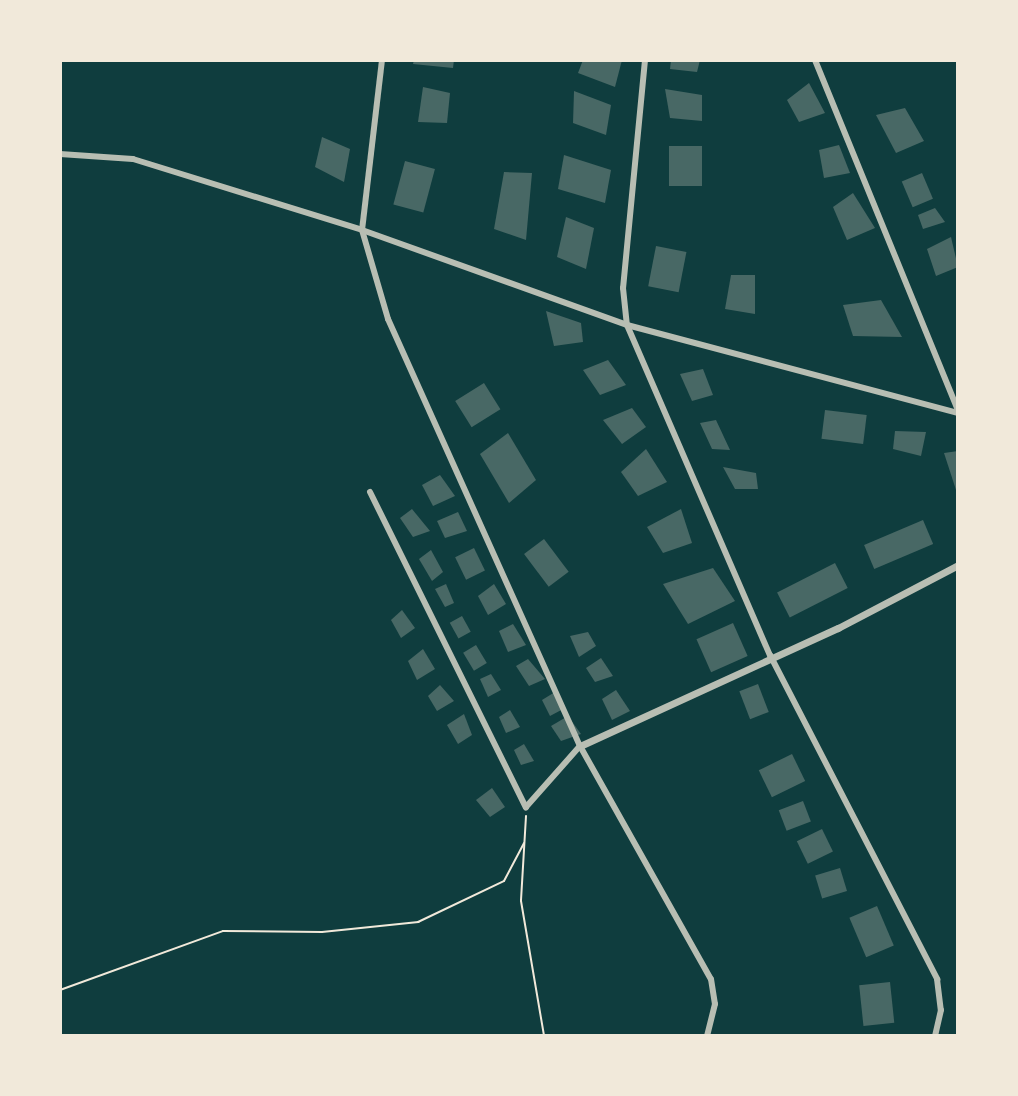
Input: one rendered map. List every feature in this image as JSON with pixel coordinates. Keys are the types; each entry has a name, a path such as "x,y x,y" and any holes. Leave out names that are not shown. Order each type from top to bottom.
{"street":[{"path":"382,60 362,230 388,319 580,746 711,979 715,1004 707,1036"},
{"path":"645,60 623,288 627,325 770,655 937,979 941,1010 935,1036"},
{"path":"815,60 958,411"},
{"path":"60,154 133,159 362,230 627,325 958,411"},
{"path":"370,492 526,807 580,746 770,655 838,628 958,565"}],"path":[{"path":"526,807 521,901 544,1036"},
{"path":"60,990 223,931 322,932 418,922 504,881 524,843"}],"building":[{"path":"414,60 454,60 453,68 413,64"},
{"path":"583,60 622,60 615,87 578,73"},
{"path":"671,60 700,60 697,72 670,69"},
{"path":"809,83 825,113 799,122 787,100"},
{"path":"423,87 450,93 447,123 418,122"},
{"path":"665,89 702,95 702,121 670,118"},
{"path":"574,91 611,105 606,135 573,123"},
{"path":"905,108 924,141 896,153 876,115"},
{"path":"322,137 350,149 344,182 315,167"},
{"path":"839,145 850,173 824,178 819,150"},
{"path":"669,146 702,146 702,186 669,186"},
{"path":"564,155 611,170 605,203 558,189"},
{"path":"405,161 435,169 423,212 393,204"},
{"path":"504,172 532,173 526,240 494,229"},
{"path":"922,173 933,199 913,207 902,182"},
{"path":"853,193 875,228 847,240 833,207"},
{"path":"935,208 945,222 923,229 918,215"},
{"path":"566,217 594,228 586,269 557,257"},
{"path":"951,237 958,267 936,276 927,249"},
{"path":"656,246 686,252 679,292 648,286"},
{"path":"731,275 755,275 755,314 725,309"},
{"path":"881,300 902,337 853,336 843,305"},
{"path":"546,311 581,323 583,342 554,346"},
{"path":"608,360 626,385 600,395 583,370"},
{"path":"703,369 713,395 692,401 680,374"},
{"path":"484,383 500,409 472,427 455,401"},
{"path":"632,408 646,427 622,444 603,420"},
{"path":"825,410 867,415 863,444 821,439"},
{"path":"716,420 730,450 712,449 700,423"},
{"path":"895,431 926,432 921,456 893,449"},
{"path":"508,433 536,480 509,503 480,454"},
{"path":"646,449 667,482 638,496 621,472"},
{"path":"958,451 958,493 957,493 944,453"},
{"path":"723,467 756,473 758,489 735,489"},
{"path":"440,475 455,496 433,506 422,485"},
{"path":"412,509 430,531 413,537 400,518"},
{"path":"681,509 692,543 663,553 647,527"},
{"path":"458,512 467,531 445,538 437,521"},
{"path":"923,520 933,544 874,569 864,545"},
{"path":"544,539 569,572 549,587 524,554"},
{"path":"474,548 485,570 466,580 455,557"},
{"path":"431,550 443,572 432,581 419,559"},
{"path":"835,563 848,588 790,617 777,593"},
{"path":"713,568 735,601 688,624 663,584"},
{"path":"446,584 454,603 445,607 435,589"},
{"path":"494,584 506,604 488,615 478,596"},
{"path":"402,610 415,628 401,638 391,620"},
{"path":"462,616 471,632 458,639 450,623"},
{"path":"733,623 748,656 711,672 696,639"},
{"path":"513,624 526,645 508,652 499,631"},
{"path":"588,632 596,646 579,657 570,636"},
{"path":"476,645 487,663 474,671 463,653"},
{"path":"423,649 435,669 417,680 408,661"},
{"path":"601,658 613,676 595,682 586,668"},
{"path":"528,659 545,679 529,686 516,666"},
{"path":"491,674 501,690 488,697 480,679"},
{"path":"758,684 769,712 750,719 739,691"},
{"path":"440,685 454,701 437,711 428,696"},
{"path":"616,690 630,711 612,720 602,699"},
{"path":"555,692 565,708 550,716 542,700"},
{"path":"510,710 520,727 506,733 499,717"},
{"path":"464,714 472,735 458,744 447,725"},
{"path":"568,716 581,734 561,741 551,726"},
{"path":"524,744 534,761 521,765 514,750"},
{"path":"792,754 805,781 772,797 759,770"},
{"path":"492,788 505,807 490,817 476,800"},
{"path":"803,801 811,822 787,831 779,810"},
{"path":"822,829 833,851 808,864 797,841"},
{"path":"840,868 847,891 822,899 815,876"},
{"path":"877,906 894,946 866,957 849,918"},
{"path":"890,982 894,1023 863,1026 859,985"}]}
